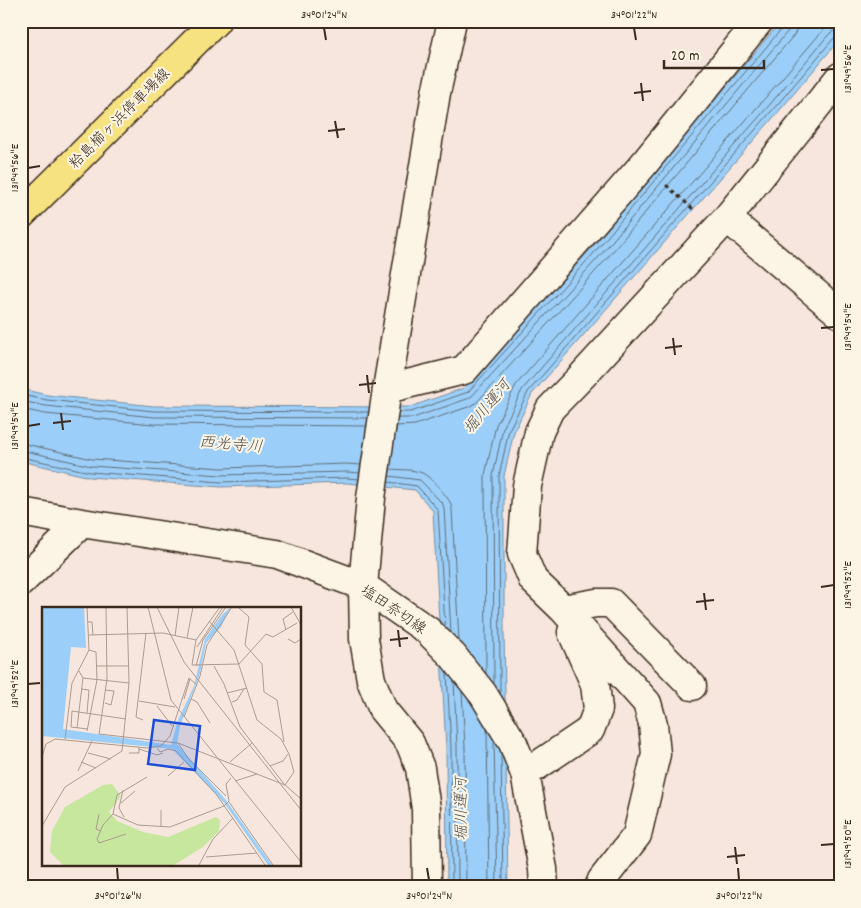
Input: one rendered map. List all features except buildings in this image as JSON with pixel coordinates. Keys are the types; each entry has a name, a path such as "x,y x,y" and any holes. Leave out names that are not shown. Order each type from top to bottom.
{"main road":[{"name":"粭島櫛ヶ浜停車場線","path":"21,215 216,21"}],"street":[{"path":"427,887 426,809 420,768 410,743 383,710 371,680 364,639 363,586 371,498 387,389 436,93 452,21"},
{"path":"387,389 464,370 643,165 759,21"},
{"path":"600,887 602,880 637,835 656,754 653,724 647,703 563,609 534,580 522,554 527,486 539,432 550,409 727,218 840,77"},
{"path":"727,218 840,314"},
{"name":"塩田奈切線","path":"21,512 277,554 363,586 427,630 453,656 483,694 513,742 525,774 543,869 544,887"},
{"path":"21,582 82,523"},
{"path":"563,609 596,603 611,604 692,686"},
{"path":"525,774 590,730 598,709 595,684 563,609"}],"path":[{"path":"665,184 698,213"}],"water":[{"path":"781,21 840,21 840,39 532,394 514,432 504,476 504,631 508,887 447,887 446,747 433,511 415,490 347,483 221,487 90,477 21,461 21,389 47,395 154,406 410,407 464,388 589,251"}],"water label":[{"name":"堀川運河","path":"486,406"},
{"name":"西光寺川","path":"231,443"},
{"name":"堀川運河","path":"460,809"}]}
